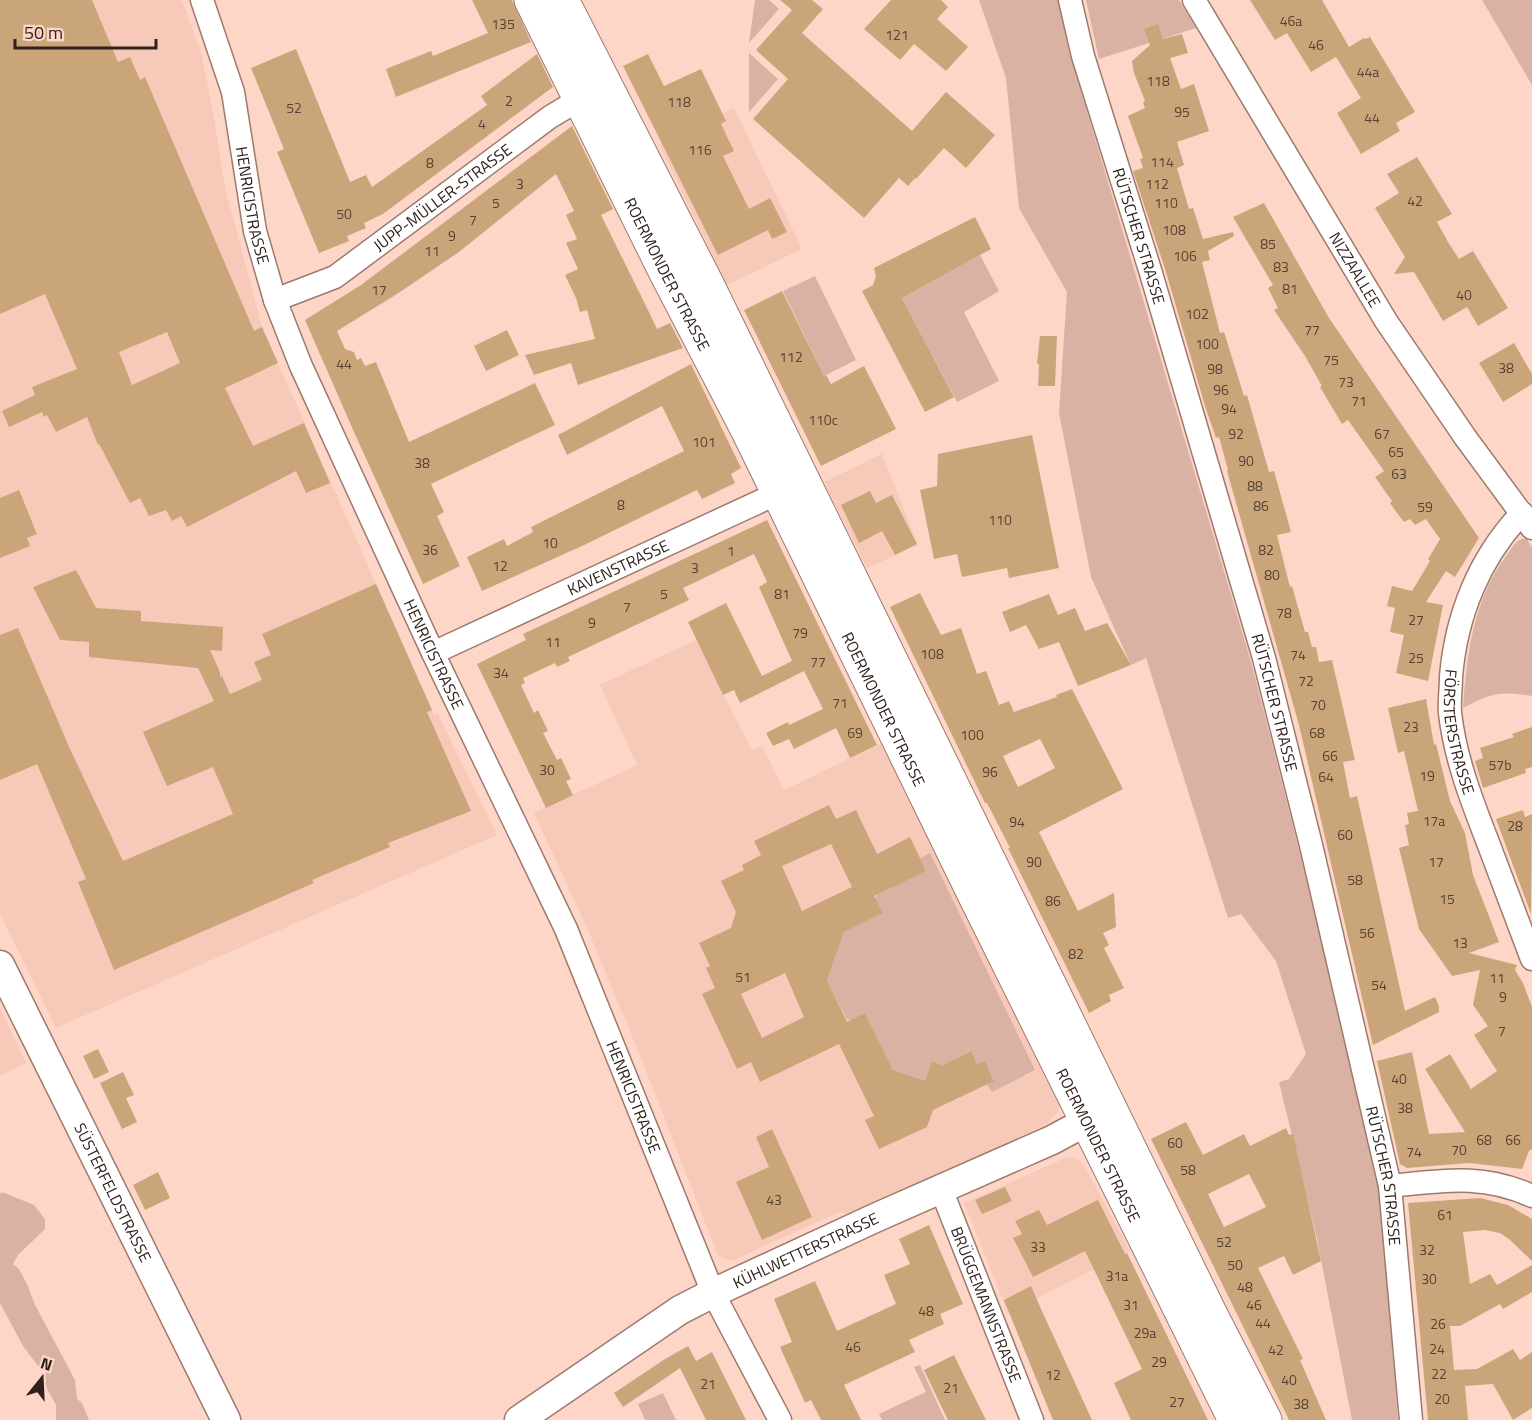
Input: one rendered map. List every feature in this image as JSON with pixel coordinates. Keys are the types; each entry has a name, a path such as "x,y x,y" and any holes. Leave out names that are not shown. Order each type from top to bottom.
{"main road":[{"name":"ROERMONDER STRASSE","path":"531,0 593,92 790,487 1099,1115 1235,1420"},
{"name":"ROERMONDER STRASSE","path":"562,0 593,92"},
{"name":"ROERMONDER STRASSE","path":"1099,1115 1265,1420"}],"street":[{"name":"HENRICISTRASSE","path":"202,0 233,92 255,231 275,300 301,366 433,653 566,929 713,1293 780,1420"},
{"name":"RÜTSCHER STRASSE","path":"1070,0 1086,65 1150,270 1264,658 1317,868 1390,1186 1412,1420"},
{"name":"NIZZAALLEE","path":"1194,0 1386,321 1527,521"},
{"name":"JUPP-MÜLLER-STRASSE","path":"275,300 335,277 550,117 593,92"},
{"name":"KAVENSTRASSE","path":"433,653 790,487"},
{"name":"FÖRSTERSTRASSE","path":"1527,521 1508,528 1473,585 1465,606 1453,660 1450,712 1464,776 1532,959"},
{"name":"SÜSTERFELDSTRASSE","path":"0,966 226,1420"},
{"name":"KÜHLWETTERSTRASSE","path":"525,1418 680,1310 1052,1140 1099,1115"},
{"path":"1390,1186 1464,1180 1487,1181 1508,1186 1532,1196"},
{"name":"BRÜGGEMANNSTRASSE","path":"941,1189 1032,1420"}],"shaded area":[{"path":"0,0 182,0 202,56 225,187 262,327 434,715 438,714 497,835 56,1028 0,914"},
{"path":"755,0 769,0 779,9 749,43"},
{"path":"979,0 1059,0 1069,51 1252,665 1312,900 1380,1193 1398,1420 1352,1420 1317,1239 1279,1082 1289,1079 1306,1054 1276,961 1241,914 1228,918 1146,658 1131,665 1091,577 1059,413 1067,292 1019,208 1006,78"},
{"path":"1086,0 1179,0 1196,28 1099,59"},
{"path":"1482,0 1532,0 1532,85"},
{"path":"749,53 778,79 749,112"},
{"path":"734,108 802,249 727,285 659,144"},
{"path":"980,255 999,291 964,312 999,381 957,402 902,298"},
{"path":"815,276 856,360 824,376 783,291"},
{"path":"882,454 918,545 867,568 824,482"},
{"path":"1522,539 1527,539 1532,548 1532,696 1496,694 1463,708 1470,648 1479,609 1495,573 1513,546"},
{"path":"696,640 752,750 762,746 784,790 888,740 979,942 1060,1106 1057,1113 1046,1124 974,1162 854,1215 840,1212 731,1261 718,1256 639,1053 587,928 534,813 637,765 600,685"},
{"path":"930,853 1035,1070 992,1092 987,1084 994,1080 985,1061 978,1065 970,1051 942,1065 932,1061 924,1084 921,1080 893,1070 865,1013 852,1021 846,1018 827,980 844,932 883,913 875,899 878,893 926,871 920,858"},
{"path":"0,1008 26,1063 0,1076"},
{"path":"1067,1157 1079,1160 1084,1165 1130,1251 1008,1313 964,1203"},
{"path":"2,1192 34,1205 45,1219 45,1229 18,1255 13,1264 19,1269 35,1305 75,1380 77,1399 82,1403 89,1420 56,1420 56,1405 45,1385 44,1374 23,1346 0,1303 0,1194"},
{"path":"920,1365 945,1420 882,1420 879,1414 926,1392 914,1367"},
{"path":"663,1393 676,1420 645,1420 638,1404"}],"building":[{"path":"0,0 92,0 118,62 130,57 140,80 145,77 254,331 262,327 278,363 225,388 253,446 304,423 330,483 306,493 296,471 187,527 181,516 172,521 166,510 149,516 140,498 130,503 98,445 87,417 56,432 47,415 44,417 42,412 9,427 2,411 35,395 32,387 77,369 45,294 0,314","holes":["167,332 180,363 132,385 119,352"]},
{"path":"472,0 512,0 531,42 396,97 386,69 431,51 433,56 488,33"},
{"path":"780,0 812,0 823,9 802,33 912,131 946,92 995,135 966,168 944,148 908,186 899,178 864,218 753,119 788,79 756,50 792,10"},
{"path":"891,0 941,0 948,7 937,19 968,47 946,71 914,44 900,60 864,29"},
{"path":"1250,0 1322,0 1349,47 1370,37 1415,112 1396,123 1400,131 1361,154 1337,113 1361,98 1336,57 1311,72 1287,33 1275,40"},
{"path":"1158,24 1163,39 1182,34 1188,53 1170,58 1181,89 1194,84 1209,131 1177,142 1184,165 1177,168 1189,209 1193,208 1203,239 1233,232 1234,236 1208,251 1210,260 1202,262 1220,333 1224,332 1244,396 1247,395 1269,472 1274,471 1291,532 1277,535 1290,587 1292,586 1305,632 1308,632 1312,647 1316,647 1319,662 1332,660 1355,760 1343,762 1350,798 1357,796 1405,1011 1435,997 1439,1006 1439,1012 1373,1045 1299,725 1219,437 1216,438 1205,406 1166,272 1133,171 1143,168 1140,159 1143,158 1128,116 1145,108 1143,102 1145,101 1134,73 1132,61 1150,45 1144,29"},
{"path":"296,49 350,182 366,175 372,187 487,105 481,96 537,54 553,87 383,214 364,223 366,228 347,236 349,241 319,253 277,152 284,149 251,68"},
{"path":"648,54 664,86 701,69 726,121 721,124 734,151 723,156 749,209 770,198 787,232 772,239 768,230 718,255 623,66"},
{"path":"572,126 613,209 601,215 657,329 670,323 683,348 578,385 571,363 534,375 525,355 595,339 587,310 580,312 565,275 578,269 566,243 577,239 566,215 574,211 556,174 459,252 337,331 345,349 354,352 357,360 361,358 365,366 376,362 409,442 535,383 555,425 431,484 444,512 437,516 460,566 423,584 305,320 361,285"},
{"path":"1417,157 1452,214 1437,222 1448,242 1459,259 1473,251 1508,308 1478,326 1467,307 1443,321 1414,272 1394,274 1405,257 1375,208 1399,193 1387,174"},
{"path":"1264,203 1329,318 1479,538 1455,577 1446,571 1426,602 1443,605 1428,681 1396,673 1404,635 1390,632 1395,608 1387,606 1392,586 1412,591 1440,539 1426,519 1415,525 1410,519 1404,522 1397,513 1390,503 1392,501 1375,477 1384,471 1348,420 1342,424 1305,356 1274,310 1278,308 1268,288 1273,285 1233,217"},
{"path":"975,217 991,249 902,298 954,397 925,412 862,291 873,285 876,276 874,268"},
{"path":"782,291 824,376 826,375 831,384 864,366 896,429 821,466 744,310"},
{"path":"507,330 519,355 486,371 474,346"},
{"path":"1040,336 1057,336 1055,386 1038,386 1039,365 1037,363"},
{"path":"1514,343 1532,374 1532,384 1503,402 1479,363"},
{"path":"691,364 741,468 731,474 735,483 702,499 697,490 482,591 467,557 504,539 507,546 533,532 531,527 684,451 662,406 567,455 558,435"},
{"path":"1032,435 1059,568 1009,578 1007,568 962,577 957,554 934,559 920,490 937,486 938,454"},
{"path":"19,490 37,534 27,538 30,546 0,558 0,498"},
{"path":"870,491 876,503 892,495 917,544 895,555 882,531 859,543 841,505"},
{"path":"767,520 877,745 850,758 836,728 794,749 789,739 773,746 766,733 823,709 804,671 740,703 734,690 723,695 688,622 726,603 762,676 792,661 759,587 767,582 754,554 683,588 689,600 568,657 570,661 557,667 555,663 523,678 525,683 521,685 534,713 538,710 548,731 543,733 557,760 561,758 571,779 566,781 573,795 546,808 477,664 526,640 523,634"},
{"path":"76,570 96,608 141,611 141,621 223,627 222,651 210,650 220,677 222,676 230,694 262,680 254,662 271,655 262,634 376,584 432,710 427,712 471,811 388,843 390,847 312,880 314,883 114,970 78,882 86,879 37,764 0,780 0,635 18,628 70,749 123,861 233,814 213,767 167,786 143,732 214,701 198,668 89,657 89,642 60,640 33,587"},
{"path":"920,593 941,635 961,628 977,674 986,671 999,705 1009,701 1014,712 1057,697 1056,695 1072,689 1123,789 1039,832 1078,911 1114,893 1116,927 1103,933 1109,945 1104,948 1124,988 1109,995 1111,1001 1089,1013 1008,848 1010,848 985,803 890,607","holes":["1040,739 1055,768 1018,787 1003,756"]},
{"path":"1049,594 1058,615 1075,608 1085,631 1107,623 1131,665 1078,686 1059,642 1039,649 1026,625 1010,632 1002,612"},
{"path":"1426,699 1434,745 1436,744 1450,801 1465,833 1473,875 1499,942 1469,953 1517,965 1515,970 1523,983 1532,1007 1532,1149 1522,1169 1469,1163 1407,1168 1400,1164 1377,1061 1412,1052 1429,1134 1465,1132 1425,1069 1450,1054 1471,1089 1497,1071 1474,1035 1488,1026 1473,1005 1480,970 1452,976 1419,929 1399,848 1409,845 1405,825 1409,824 1407,813 1418,811 1404,751 1398,753 1388,708"},
{"path":"1532,727 1532,767 1525,769 1526,773 1483,788 1475,761 1483,758 1480,748 1514,737 1512,734"},
{"path":"829,805 836,819 856,810 877,854 910,837 926,871 874,896 883,913 844,932 827,980 847,1022 865,1013 893,1070 925,1081 932,1061 942,1065 971,1051 977,1064 985,1061 994,1081 933,1110 927,1127 879,1149 865,1120 874,1116 839,1044 760,1082 751,1062 737,1069 702,994 715,988 706,968 710,966 699,943 731,928 736,912 721,881 744,870 742,865 761,855 754,841","holes":["831,844 852,887 802,911 782,866","785,973 804,1017 762,1038 741,994"]},
{"path":"1523,810 1525,817 1532,814 1531,914 1496,819"},
{"path":"98,1049 109,1072 94,1079 83,1056"},
{"path":"123,1072 134,1095 126,1098 137,1122 122,1129 100,1083"},
{"path":"1186,1122 1203,1155 1244,1134 1250,1146 1286,1128 1289,1135 1293,1134 1321,1261 1293,1275 1284,1256 1258,1268 1303,1359 1300,1360 1326,1420 1289,1420 1151,1139","holes":["1249,1174 1266,1207 1224,1227 1208,1194"]},
{"path":"772,1129 812,1217 762,1240 736,1182 769,1167 756,1137"},
{"path":"158,1172 170,1198 145,1210 133,1185"},
{"path":"1005,1187 1012,1201 982,1214 975,1200"},
{"path":"1480,1198 1508,1205 1532,1219 1532,1261 1500,1233 1485,1230 1463,1232 1470,1284 1490,1274 1497,1285 1532,1265 1532,1292 1503,1309 1500,1304 1460,1326 1450,1326 1454,1370 1477,1369 1513,1349 1520,1360 1532,1352 1532,1408 1513,1420 1493,1384 1465,1386 1468,1420 1428,1420 1408,1203"},
{"path":"1098,1200 1125,1254 1127,1253 1208,1420 1131,1420 1114,1383 1142,1369 1085,1251 1033,1277 1013,1238 1022,1234 1015,1221 1039,1210 1047,1225"},
{"path":"929,1225 963,1304 940,1314 944,1324 909,1340 915,1352 844,1385 861,1420 821,1420 811,1400 805,1403 780,1347 792,1342 774,1299 815,1281 837,1331 896,1304 884,1275 910,1264 899,1239"},
{"path":"1031,1286 1092,1420 1053,1420 1004,1300"},
{"path":"688,1346 696,1361 712,1352 746,1420 706,1420 680,1368 623,1407 614,1393"},
{"path":"954,1355 986,1420 948,1420 943,1410 924,1370"}]}
